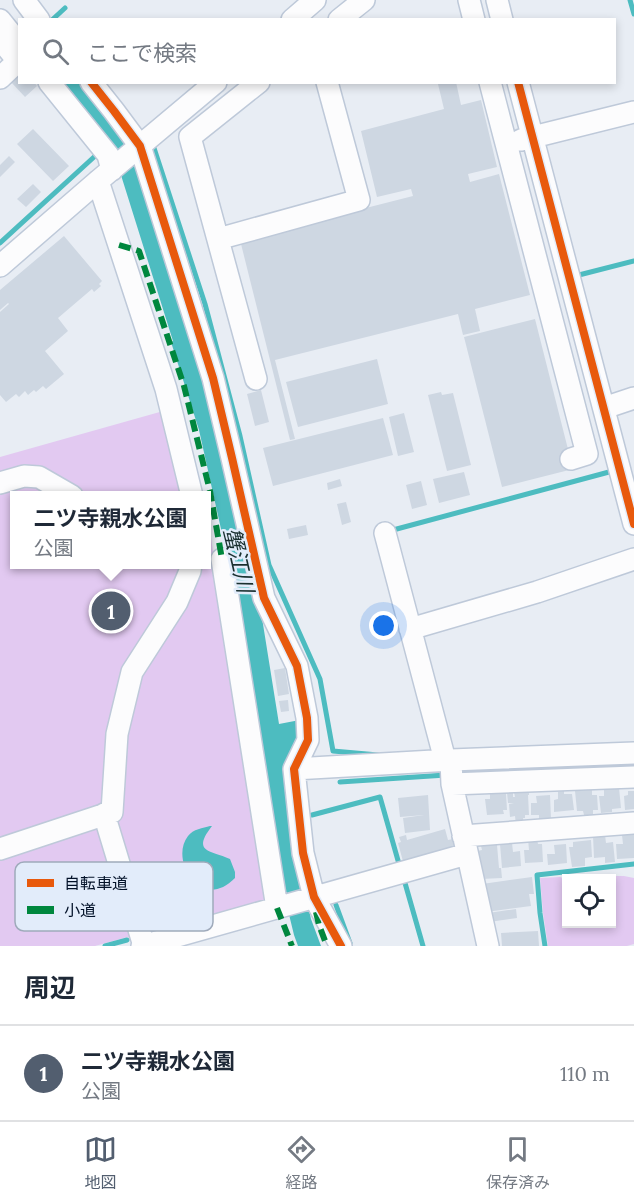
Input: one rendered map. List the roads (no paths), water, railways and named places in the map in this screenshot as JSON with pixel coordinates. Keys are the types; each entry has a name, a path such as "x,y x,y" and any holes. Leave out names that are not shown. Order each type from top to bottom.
{"street":[{"path":"24,0 38,18"},
{"path":"294,18 315,0"},
{"path":"342,18 364,0"},
{"path":"469,0 474,18"},
{"path":"497,0 502,18"},
{"path":"0,20 18,54 18,61 0,78"},
{"path":"0,39 18,54"},
{"path":"51,84 108,155 108,172 191,491"},
{"path":"93,84 140,146 213,378 264,598 297,666 307,718 308,740 294,769 303,853 314,897 341,946"},
{"path":"0,266 214,84"},
{"path":"256,84 190,137 256,379"},
{"path":"218,239 359,200 328,84"},
{"path":"491,84 587,454 571,459"},
{"path":"519,84 634,524"},
{"path":"506,144 634,112"},
{"path":"604,408 634,398"},
{"path":"0,483 24,476 39,477 65,491"},
{"path":"385,533 450,770 488,946"},
{"path":"222,559 278,908"},
{"path":"410,628 537,592 634,559"},
{"path":"0,849 112,812 117,734 132,672 177,602 190,569"},
{"path":"450,770 634,753"},
{"path":"294,769 450,770 634,777"},
{"path":"104,814 118,862"},
{"path":"213,926 314,897 465,845 634,823"},
{"path":"139,931 143,946 196,931"}],"water":[{"name":"蟹江川","path":"55,84 86,84 128,141 206,379 258,593 279,724 305,719 286,770 305,891 311,919 321,946 298,946 294,935 285,898 237,601 199,430 115,156"},
{"path":"212,826 203,841 203,846 210,852 230,859 235,878 222,887 213,889 213,862 184,862 183,846 188,836 195,830"}],"waterway":[{"path":"630,0 634,14"},
{"path":"54,18 65,8"},
{"path":"154,148 205,304 240,436 269,565 320,679 333,751 378,755"},
{"path":"0,243 94,157"},
{"path":"575,276 634,261"},
{"path":"393,532 393,530 609,472"},
{"path":"340,782 446,775"},
{"path":"312,815 380,797 399,864"},
{"path":"545,946 537,875 634,864"},
{"path":"405,883 423,946"},
{"path":"336,905 350,943"},
{"path":"105,946 127,940"}],"place":[{"name":"二ツ寺親水公園","path":"111,611"}]}
